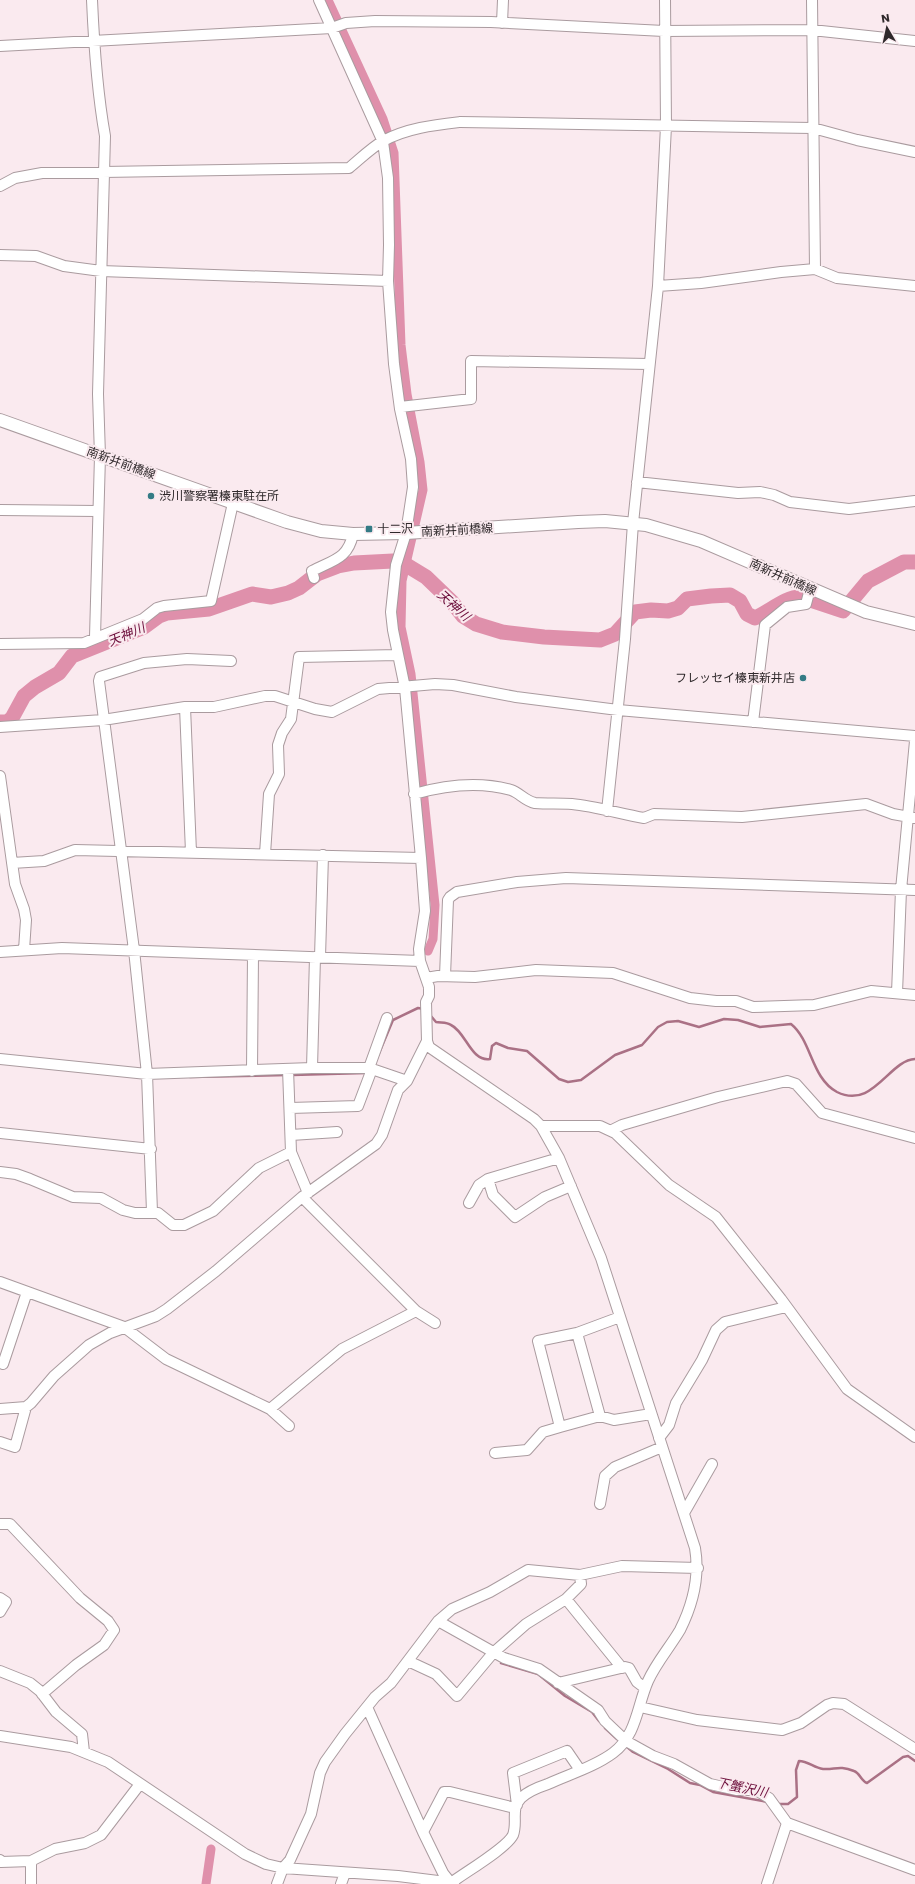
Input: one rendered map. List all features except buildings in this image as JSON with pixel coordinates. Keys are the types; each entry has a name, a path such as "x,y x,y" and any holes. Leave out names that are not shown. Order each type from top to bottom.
{"main road":[{"name":"南新井前橋線","path":"0,420 305,527 353,534 406,533 578,522 633,523 683,534 866,612 915,624"}],"street":[{"path":"92,0 94,40 101,113 105,136 98,394 100,456 97,511 95,638"},
{"path":"319,0 383,142 388,178 388,281 394,364 407,406 413,487 406,533 397,560 391,612 404,688 421,858 425,911 419,949 420,961 426,978 429,996 426,1002 427,1041 429,1047 534,1119 541,1126 559,1158 601,1258 695,1548 698,1568 694,1594 680,1629 651,1675 626,1741 597,1764 536,1789 521,1798 516,1806"},
{"path":"502,23 503,0"},
{"path":"607,812 618,710 633,523 658,286 666,126 664,31 665,0"},
{"path":"812,0 815,269"},
{"path":"0,46 332,28 346,23 375,21 502,23 664,31 812,30 915,41"},
{"path":"0,186 15,178 42,173 349,168 383,142 403,133 431,125 460,122 813,128 857,140 915,152"},
{"path":"0,255 36,256 64,266 101,271 388,281"},
{"path":"658,286 701,284 781,272 815,269 837,278 915,286"},
{"path":"407,406 471,399 471,361 650,364"},
{"path":"637,482 738,493 760,492 774,495 790,502 849,509 915,501"},
{"path":"0,644 76,644 143,619 157,608 211,601 233,503"},
{"path":"0,510 97,511"},
{"path":"313,576 312,571 344,554 351,545 353,534"},
{"path":"752,722 765,625 787,607 806,604 810,589"},
{"path":"265,854 269,794 279,774 278,745 282,733 291,719 299,657 398,655"},
{"path":"152,1212 151,1149 147,1074 134,950 99,680 100,676 144,663 187,659 231,661"},
{"path":"0,727 103,720 185,707 214,706 265,696 275,696 332,712 372,691 435,684 453,685 516,697 618,710 915,736"},
{"path":"185,707 191,852"},
{"path":"897,994 901,890 911,817 915,741"},
{"path":"0,776 2,806 15,884 24,909 26,920 24,950"},
{"path":"414,794 466,785 495,786 518,792 528,801 558,805 571,804 644,818 654,814 742,817 866,804 893,814 911,817"},
{"path":"12,863 44,861 75,850 421,858"},
{"path":"312,1068 323,855"},
{"path":"445,976 448,900 450,896 457,892 517,882 566,878 915,890"},
{"path":"0,952 62,948 420,961"},
{"path":"252,1071 253,955"},
{"path":"426,978 445,976 475,976 536,970 613,973 690,998 716,1001 736,1001 753,1007 814,1005 871,991 915,995"},
{"path":"290,1108 358,1106 387,1018"},
{"path":"0,1442 15,1447 26,1407 75,1356 89,1345 124,1327 156,1316 167,1309 305,1195 376,1144 382,1135 398,1090 407,1081 427,1041"},
{"path":"0,1059 147,1074 312,1068 370,1068 407,1081"},
{"path":"288,1069 291,1152 305,1195 416,1311 436,1323"},
{"path":"612,1130 718,1097 787,1081 796,1084 822,1113 915,1138"},
{"path":"541,1126 600,1126 612,1130 669,1185 716,1217 786,1306 847,1389 915,1437"},
{"path":"291,1135 337,1132"},
{"path":"0,1133 151,1149"},
{"path":"0,1172 23,1177 73,1197 101,1198 123,1210 135,1213 158,1213 172,1225 184,1225 212,1211 259,1168 291,1152"},
{"path":"469,1203 479,1185 488,1179 559,1158"},
{"path":"488,1179 493,1195 515,1217 545,1197 571,1186"},
{"path":"0,1282 124,1327 166,1359 270,1409 288,1426"},
{"path":"3,1364 28,1292"},
{"path":"600,1504 605,1476 615,1468 661,1442 669,1425 676,1403 702,1360 716,1330 725,1322 786,1306"},
{"path":"270,1409 342,1349 416,1311"},
{"path":"560,1427 538,1341 577,1333 620,1317"},
{"path":"577,1333 600,1416"},
{"path":"0,1409 26,1407"},
{"path":"495,1454 527,1450 543,1432 600,1416 614,1420 651,1414"},
{"path":"684,1513 712,1464"},
{"path":"0,1524 10,1524 80,1598 108,1621 114,1630 104,1645 76,1665 42,1694"},
{"path":"276,1884 283,1868 290,1860 311,1814 320,1773 325,1762 367,1706 391,1683 438,1621 452,1609 490,1592 528,1570 580,1576 622,1566 698,1568"},
{"path":"408,1661 436,1674 457,1696 493,1653 526,1624 566,1600 581,1584 580,1576"},
{"path":"0,1598 6,1602 0,1612"},
{"path":"566,1600 622,1668"},
{"path":"438,1621 493,1653 539,1669 598,1710 605,1721 626,1741 653,1756 674,1764 710,1784 737,1790 756,1790 769,1798 788,1823 915,1870"},
{"path":"558,1683 622,1668 629,1668 637,1682 645,1688"},
{"path":"0,1671 30,1683 42,1694 56,1712 82,1734 84,1752"},
{"path":"640,1707 697,1720 782,1730 801,1723 828,1705 838,1703 844,1704 915,1749"},
{"path":"367,1706 423,1832 443,1873 456,1883"},
{"path":"0,1736 71,1747 108,1762 245,1854 266,1864 283,1868 456,1883 498,1850 512,1836 515,1827 516,1806 513,1773 568,1751 580,1770"},
{"path":"0,1860 1,1862 10,1863 31,1861 55,1850 85,1843 101,1835 140,1784"},
{"path":"423,1832 444,1792 516,1806"},
{"path":"767,1884 788,1823"},
{"path":"31,1861 31,1884"},
{"path":"341,1884 345,1873"}],"waterway":[{"path":"328,0 383,119 394,153 401,345 407,394 420,462 423,490 402,581 401,627 411,674 435,905 433,939 428,951"},
{"name":"天神川","path":"0,722 7,722 12,718 24,696 35,687 59,673 72,656 144,627 159,616 167,613 209,609 252,594 271,597 288,593 299,588 317,574 338,566 354,563 393,561 403,563 426,577 452,602 463,616 476,624 502,632 544,637 600,640 615,634 635,612 651,610 668,611 678,608 687,599 711,596 730,595 740,601 747,614 755,618 789,599 801,597 843,611 868,581 904,562 915,562"},
{"path":"374,1065 393,1020 418,1008 424,1009"},
{"path":"430,1015 436,1022 448,1023 456,1029 473,1051 483,1059 490,1059 492,1046 496,1043 508,1048 527,1051 559,1079 568,1082 581,1080 615,1055 642,1045 658,1027 667,1022 678,1021 699,1027 724,1019 738,1020 760,1027 791,1024 798,1031 817,1069 828,1086 837,1092 850,1096 861,1095 871,1090 897,1067 906,1061 915,1059"},
{"path":"292,1075 366,1073"},
{"path":"190,1077 287,1075"},
{"name":"下蟹沢川","path":"501,1663 538,1674 565,1696 592,1712 599,1721"},
{"name":"下蟹沢川","path":"605,1728 617,1739"},
{"name":"下蟹沢川","path":"626,1746 633,1752 668,1769 690,1783 700,1785 713,1792 768,1802"},
{"name":"下蟹沢川","path":"777,1804 788,1804 797,1797 796,1770 799,1761 823,1769 849,1769 858,1773 863,1781 867,1783 903,1757 908,1756 915,1761"},
{"path":"206,1884 211,1849"}],"place":[{"name":"渋川警察署榛東駐在所","path":"151,496"},
{"name":"十二沢","path":"369,529"},
{"name":"フレッセイ榛東新井店","path":"803,678"}]}
